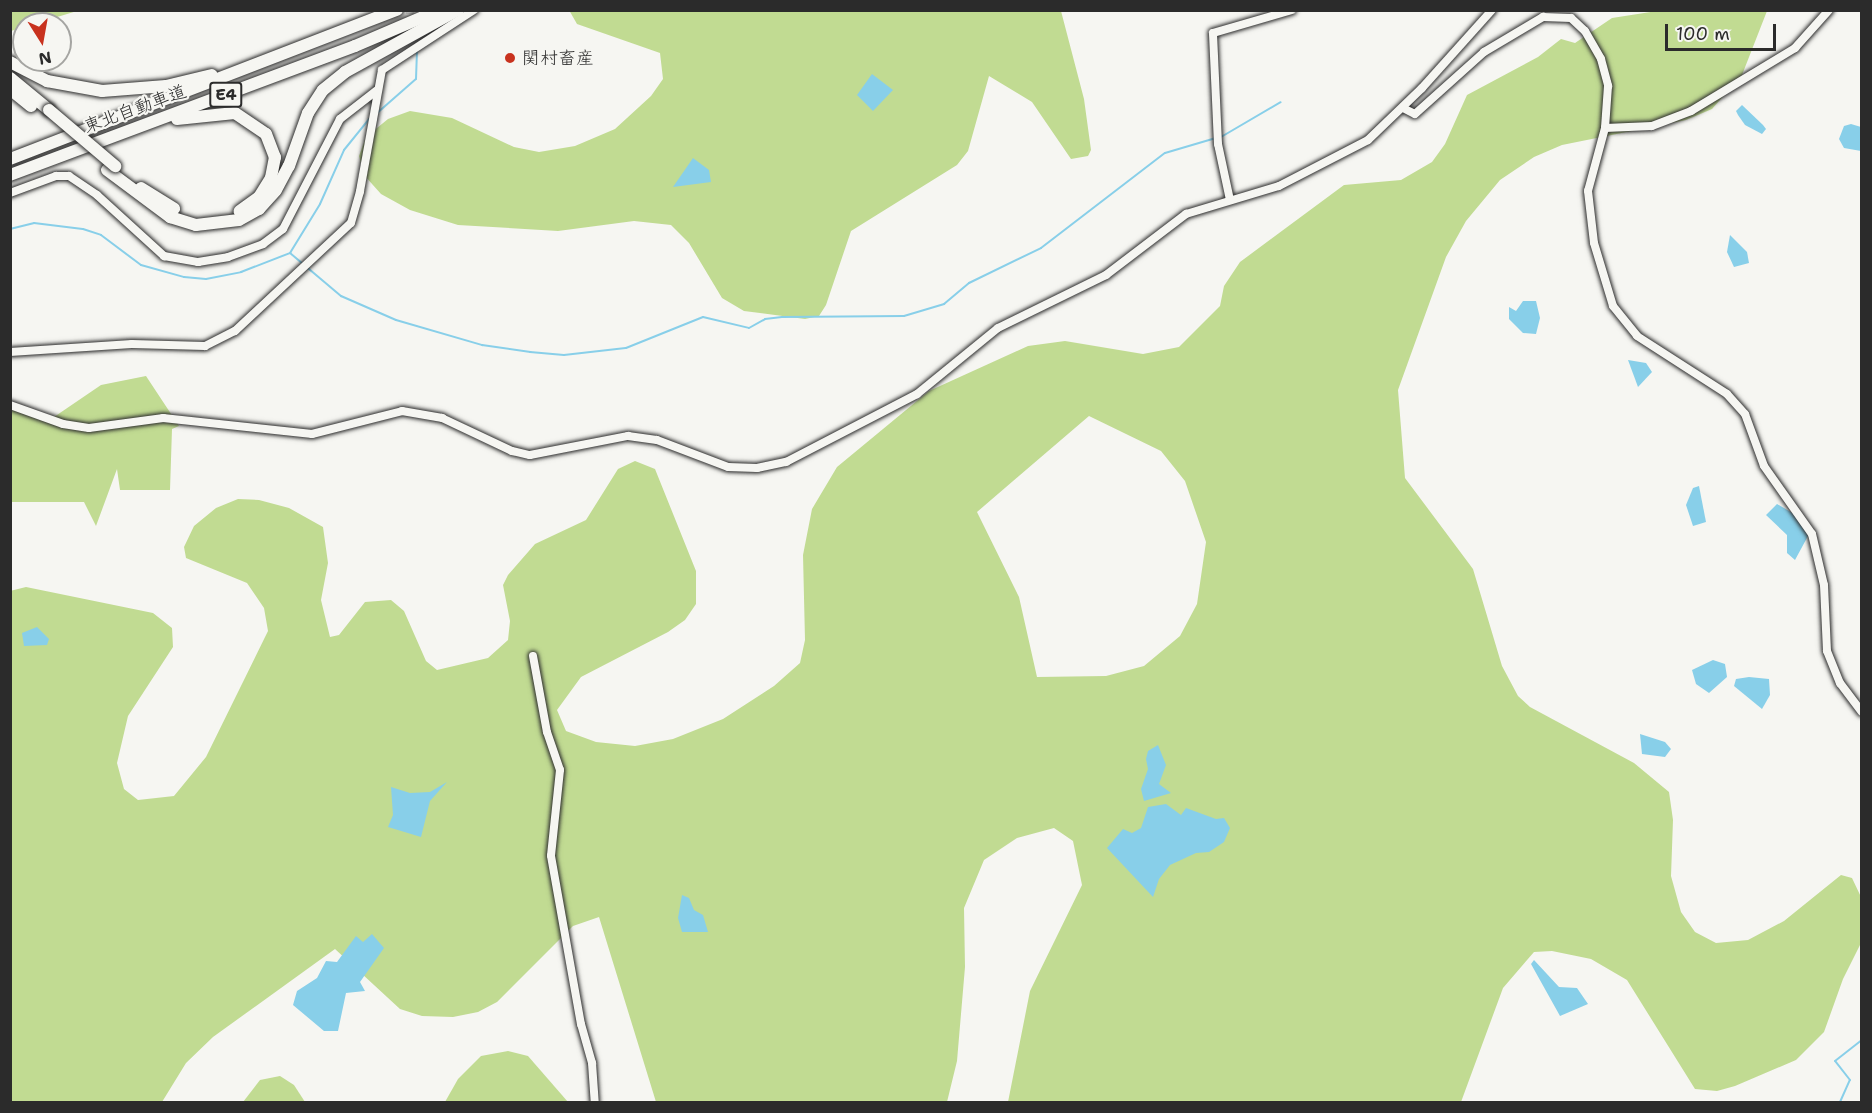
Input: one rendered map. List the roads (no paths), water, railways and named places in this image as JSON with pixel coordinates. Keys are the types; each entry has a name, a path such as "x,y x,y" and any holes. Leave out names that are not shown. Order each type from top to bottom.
{"highway":[{"name":"東北自動車道","path":"10,159 398,10"},
{"name":"東北自動車道","path":"10,175 439,10"},
{"path":"10,78 45,112 170,217 195,225 239,220 259,209 276,190 290,166 308,113 323,90 345,72 458,10"},
{"path":"10,62 47,81 72,87 126,90 207,77 296,50"},
{"path":"10,89 45,112"},
{"path":"111,168 166,206 202,218 244,209 259,197 272,178 275,157 272,144 258,125 247,118 214,113 144,125"}],"street":[{"path":"10,352 132,344 205,346 235,331 351,223 374,122 376,91 382,70 409,46 422,43 474,10"},
{"path":"1230,200 1218,144 1213,33 1292,10"},
{"path":"10,405 63,424 89,428 163,418 312,434 402,411 442,418 512,451 530,455 628,436 657,440 728,466 757,468 786,462 917,394 998,328 1106,275 1186,214 1279,186 1332,161 1368,140 1403,108 1492,10"},
{"path":"1605,128 1652,126 1690,111 1796,48 1828,10"},
{"path":"1403,108 1415,114 1484,52 1531,22 1553,15 1576,22 1598,53 1608,86 1605,128 1588,190 1594,243 1613,306 1637,336 1728,394 1745,414 1764,466 1812,534 1822,573 1827,651 1840,683 1862,712"},
{"path":"10,193 56,176 69,176 97,195 164,256 198,262 228,257 263,244 283,229 294,213 331,132 349,110 376,91"},
{"path":"533,656 547,732 560,770 551,856 580,1024 592,1063 596,1102"}],"water":[{"path":"872,74 893,90 873,111 857,95"},
{"path":"1742,105 1766,129 1762,134 1745,125 1738,115 1736,111"},
{"path":"1851,124 1861,127 1861,151 1844,148 1839,139 1844,126"},
{"path":"693,158 709,170 711,182 673,187"},
{"path":"1730,235 1747,252 1749,263 1734,267 1727,252"},
{"path":"1523,301 1536,301 1540,318 1536,334 1523,333 1509,319 1509,307 1516,311"},
{"path":"1628,360 1646,363 1652,372 1638,387"},
{"path":"1699,486 1706,522 1693,526 1686,505 1693,488"},
{"path":"1777,504 1796,515 1808,536 1795,560 1787,553 1787,535 1766,515"},
{"path":"37,627 49,639 47,645 24,646 22,633"},
{"path":"1713,660 1725,664 1727,677 1709,693 1696,684 1692,670"},
{"path":"1749,677 1769,679 1770,695 1762,709 1734,686 1736,679"},
{"path":"1640,734 1665,742 1671,749 1665,757 1642,754"},
{"path":"1158,745 1166,765 1159,784 1171,793 1144,801 1141,789 1148,769 1146,759 1148,751"},
{"path":"447,782 430,801 421,837 388,827 393,815 391,787 410,793 430,792"},
{"path":"1166,804 1181,815 1186,808 1216,819 1224,818 1230,828 1224,842 1209,852 1196,853 1170,865 1159,879 1153,897 1107,848 1123,829 1132,833 1141,828 1148,807"},
{"path":"682,895 689,898 694,910 703,915 708,932 682,932 678,918"},
{"path":"372,934 384,948 360,982 365,991 346,993 338,1031 324,1031 293,1005 297,991 317,978 326,961 337,962 356,936 363,942"},
{"path":"1534,960 1559,987 1577,988 1588,1004 1560,1016 1531,964"}],"waterway":[{"path":"376,114 416,79 417,51"},
{"path":"1221,137 1281,102"},
{"path":"10,229 34,223 83,229 101,235 141,265 184,277 206,279 241,272 290,253 320,204 344,150 369,119"},
{"path":"290,253 341,296 396,320 482,345 530,352 564,355 626,348 703,317 749,328 765,319 782,317 904,316 944,304 969,283 1041,248 1165,153 1216,138"},
{"path":"1840,1102 1850,1080 1835,1061 1862,1040"}],"tunnel":[{"path":"409,26 410,10"}],"place":[{"name":"関村畜産","path":"510,58"}]}
